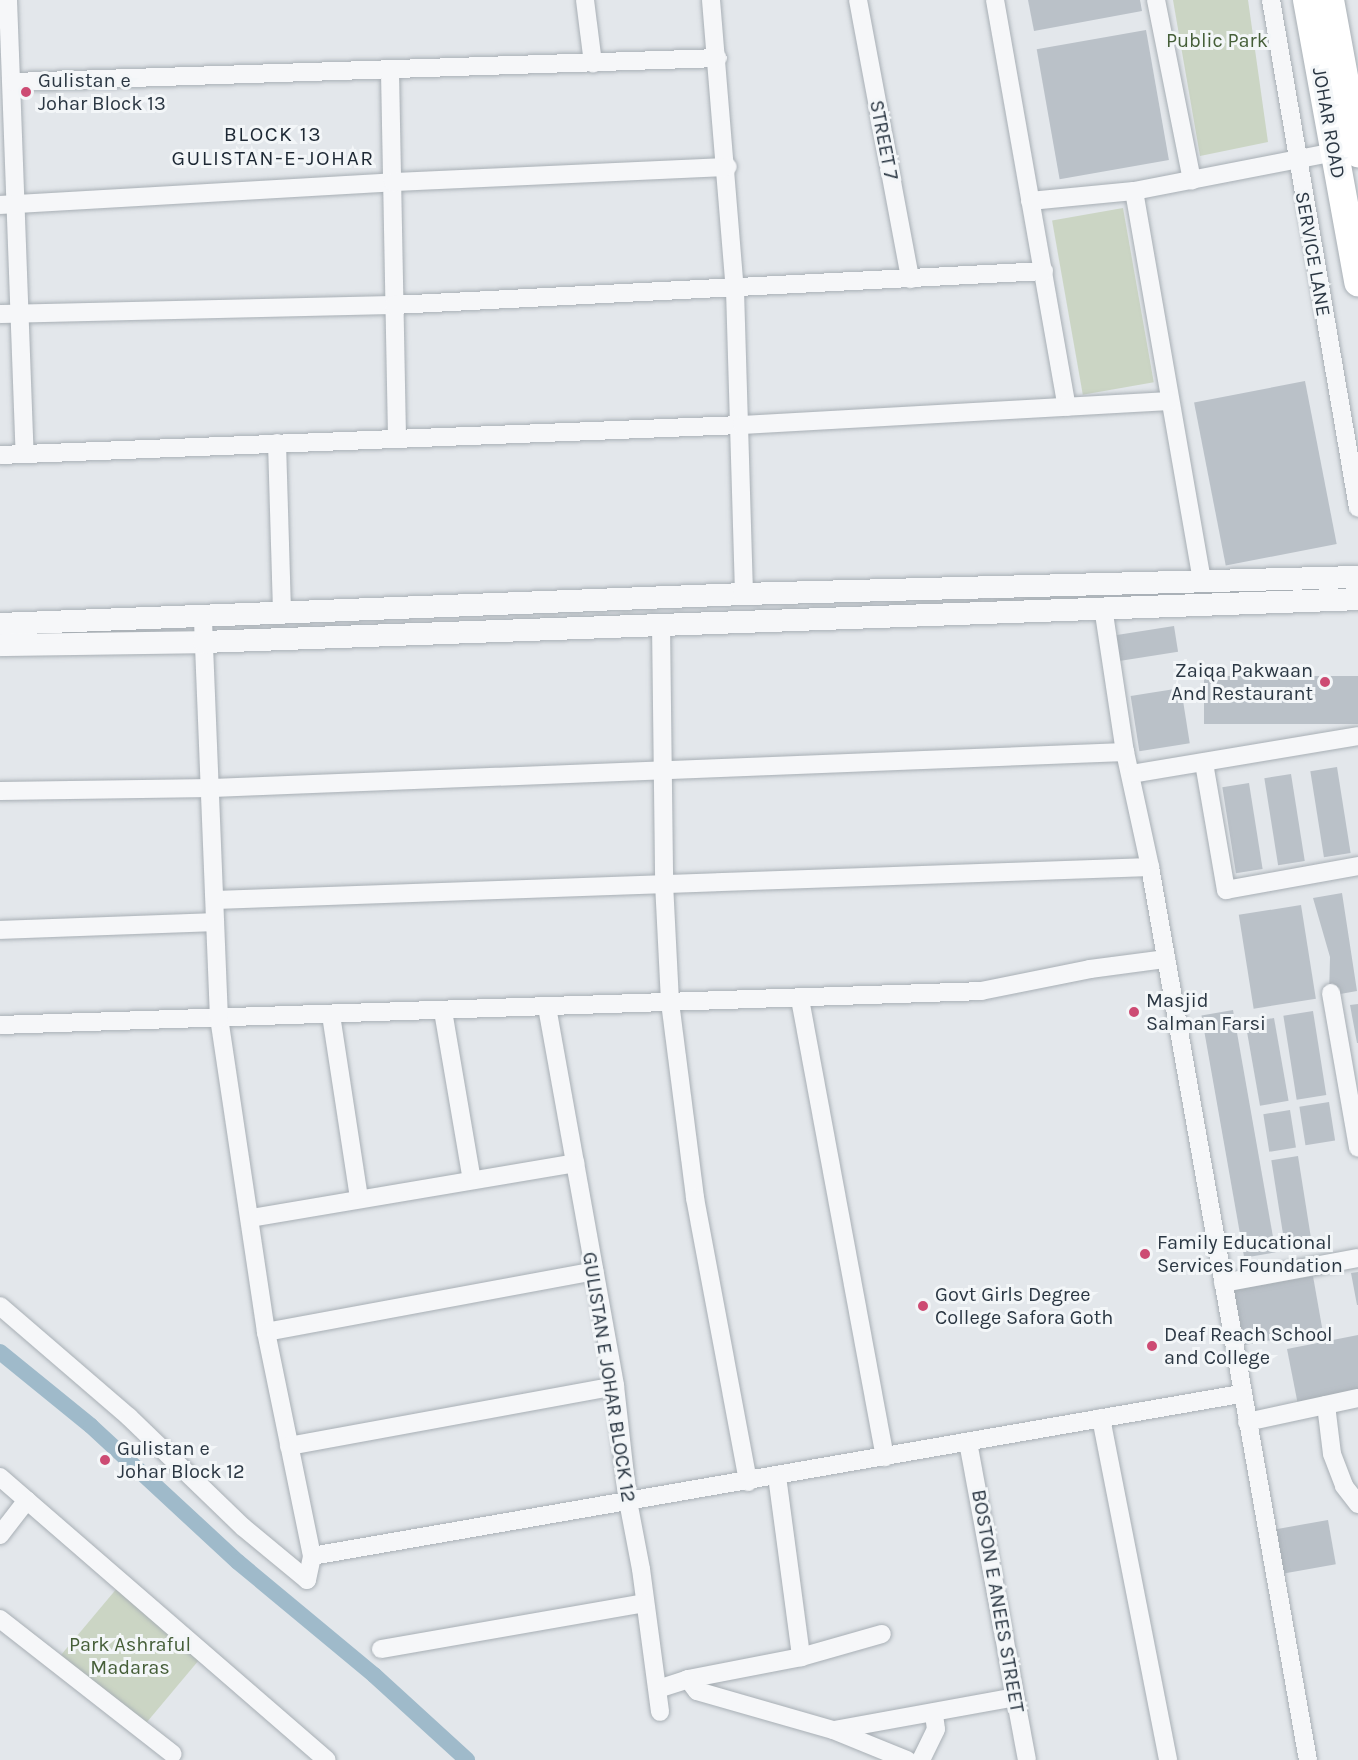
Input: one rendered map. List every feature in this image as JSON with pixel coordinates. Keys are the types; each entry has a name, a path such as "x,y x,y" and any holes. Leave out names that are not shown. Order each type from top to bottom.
{"main road":[{"name":"JOHAR ROAD","path":"1307,0 1346,153"},
{"name":"JOHAR ROAD","path":"1330,0 1358,282"}],"street":[{"path":"8,0 14,81 9,205 20,313 25,454"},
{"path":"585,0 593,63"},
{"path":"711,0 728,167 735,290 742,425 744,594"},
{"name":"STREET 7","path":"858,0 910,279"},
{"path":"995,0 1067,407"},
{"path":"1156,0 1192,180"},
{"name":"SERVICE LANE","path":"1271,0 1296,160 1358,508"},
{"path":"14,81 390,72 718,58"},
{"path":"390,72 397,438"},
{"path":"1030,201 1134,191 1296,160 1346,153"},
{"path":"9,205 393,182 728,167"},
{"path":"1134,191 1202,581"},
{"path":"0,314 394,305 735,290 1044,271"},
{"path":"0,455 742,425 1169,401"},
{"path":"277,443 282,614"},
{"path":"0,624 744,594 1358,577"},
{"path":"0,645 204,642 1358,599"},
{"path":"573,601 574,627"},
{"path":"1103,607 1125,752 1132,774 1150,867 1223,1283 1240,1394 1308,1760"},
{"path":"0,1306 129,1417 243,1527 307,1580 312,1556 266,1332 252,1218 219,1019 212,788 203,615"},
{"path":"661,624 664,883 670,1002 695,1198 748,1482"},
{"path":"1132,774 1358,736"},
{"path":"0,791 212,788 1125,752"},
{"path":"1204,763 1226,890 1358,866"},
{"path":"215,900 1150,867"},
{"path":"0,930 215,922"},
{"path":"0,1025 981,991 1090,969 1166,959"},
{"path":"1331,993 1358,1148"},
{"path":"800,999 885,1457"},
{"name":"GULISTAN E JOHAR BLOCK 12","path":"547,1007 615,1386 628,1501 660,1712"},
{"path":"443,1011 472,1180"},
{"path":"331,1015 359,1199"},
{"path":"252,1218 575,1162"},
{"path":"1223,1283 1358,1258"},
{"path":"266,1332 594,1271"},
{"path":"289,1446 615,1386"},
{"path":"312,1556 748,1482 1240,1394"},
{"path":"1247,1422 1358,1398"},
{"path":"1326,1405 1332,1454 1344,1485 1358,1504"},
{"path":"1101,1418 1168,1760"},
{"name":"BOSTON E ANEES STREET","path":"968,1442 1027,1760"},
{"path":"777,1476 801,1657"},
{"path":"0,1477 327,1760"},
{"path":"0,1535 27,1500"},
{"path":"381,1649 644,1603"},
{"path":"0,1619 173,1754"},
{"path":"658,1689 688,1679 801,1657 882,1634"},
{"path":"688,1679 697,1691 833,1730 907,1760"},
{"path":"833,1730 934,1714 1015,1697"},
{"path":"921,1760 936,1729 934,1714"}],"green space":[{"name":"Public Park","path":"1173,0 1248,0 1268,142 1200,156"},
{"path":"1123,208 1154,382 1083,395 1052,221"},
{"name":"Park Ashraful Madaras","path":"118,1587 201,1657 144,1726 60,1656"}],"building":[{"path":"1028,0 1140,0 1142,11 1034,31"},
{"path":"1146,30 1169,160 1060,179 1037,49"},
{"path":"1305,381 1337,544 1226,566 1194,403"},
{"path":"1174,626 1178,652 1118,661 1114,636"},
{"path":"1204,676 1358,676 1358,724 1204,724"},
{"path":"1181,688 1190,743 1139,751 1131,696"},
{"path":"1337,767 1351,853 1324,857 1310,771"},
{"path":"1291,774 1305,861 1278,865 1264,778"},
{"path":"1249,783 1263,869 1236,873 1222,787"},
{"path":"1342,893 1357,991 1329,996 1330,957 1313,898"},
{"path":"1301,905 1316,999 1254,1009 1239,915"},
{"path":"1358,1004 1358,1043 1357,1043 1350,1005"},
{"path":"1233,1010 1276,1252 1244,1258 1201,1016"},
{"path":"1313,1011 1326,1095 1297,1100 1283,1016"},
{"path":"1274,1018 1289,1101 1260,1106 1245,1023"},
{"path":"1329,1102 1335,1141 1305,1145 1299,1107"},
{"path":"1290,1110 1296,1148 1269,1152 1263,1114"},
{"path":"1298,1156 1311,1238 1284,1242 1271,1160"},
{"path":"1358,1272 1358,1305 1357,1305 1351,1273"},
{"path":"1313,1276 1323,1331 1242,1345 1232,1290"},
{"path":"1358,1335 1358,1392 1298,1405 1287,1349"},
{"path":"1328,1520 1336,1564 1280,1574 1272,1530"}],"waterway":[{"path":"0,1352 91,1426 238,1562 374,1675 467,1760"}],"place":[{"name":"Gulistan e Johar Block 13","path":"26,92"},
{"name":"Zaiqa Pakwaan And Restaurant","path":"1325,682"},
{"name":"Masjid Salman Farsi","path":"1134,1012"},
{"name":"Family Educational Services Foundation","path":"1145,1254"},
{"name":"Govt Girls Degree College Safora Goth","path":"923,1306"},
{"name":"Deaf Reach School and College","path":"1152,1346"},
{"name":"Gulistan e Johar Block 12","path":"105,1460"}],"district":[{"name":"BLOCK 13 GULISTAN-E-JOHAR","path":"273,146"}]}
